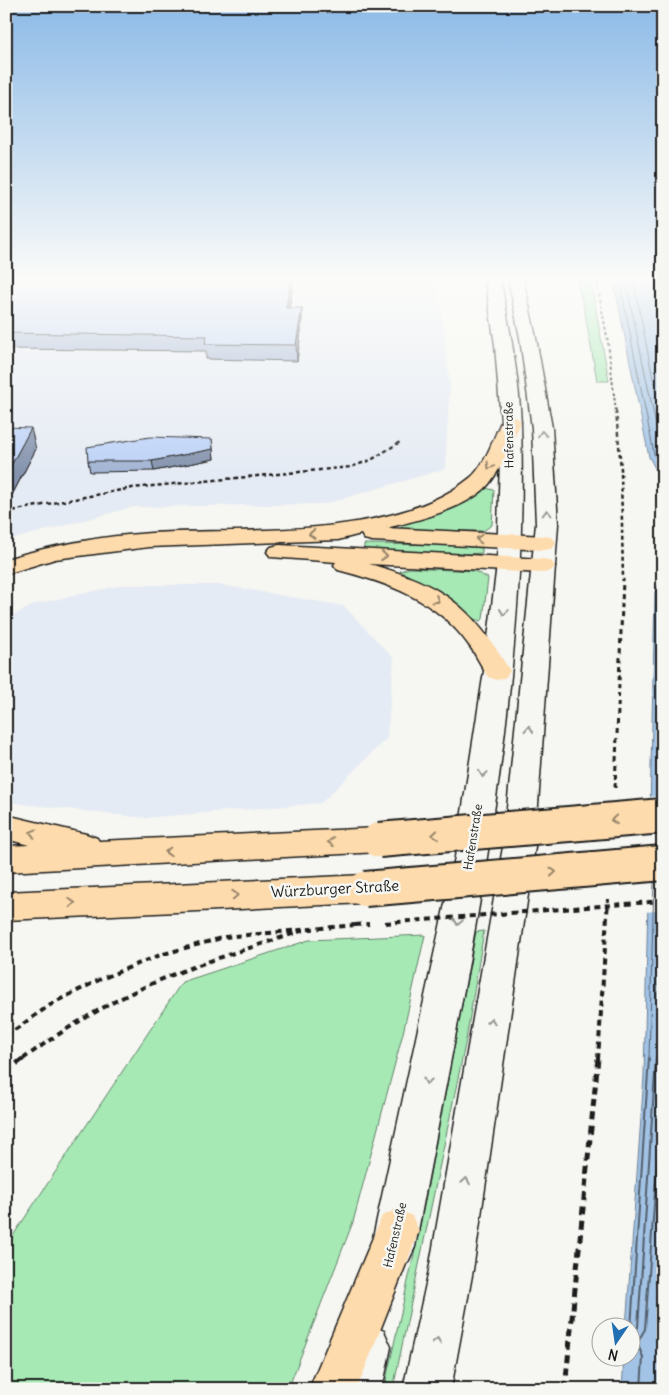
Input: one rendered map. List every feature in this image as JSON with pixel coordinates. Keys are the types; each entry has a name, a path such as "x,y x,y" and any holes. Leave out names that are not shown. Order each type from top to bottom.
{"main road":[{"name":"Hafenstraße","path":"358,1389 397,1231 471,857 497,671 509,552 511,422 504,343"},
{"path":"427,1389 451,1270 519,847 547,503 542,428 529,343"},
{"path":"338,533 422,512 452,500 469,490 488,471 511,422"},
{"path":"6,567 52,553 149,540 338,533 544,555"},
{"path":"6,582 75,563 148,553 197,549 291,552 509,552"},
{"path":"291,552 370,571 411,584 448,607 475,634 497,671"},
{"path":"6,859 379,840 663,816"},
{"path":"6,827 114,855"},
{"name":"Würzburger Straße","path":"16,908 365,889 663,863"},
{"path":"333,1389 397,1231"}],"path":[{"path":"609,343 624,506 625,585 618,748"},
{"path":"6,512 132,488 352,467 371,460 400,442"},
{"path":"6,1036 53,1003 101,979 160,955 225,937 309,928 663,902"},
{"path":"6,1072 74,1024 144,989 198,965 309,928"},
{"path":"565,1389 599,1051"}],"shaded area":[{"path":"6,343 445,343 450,383 445,469 324,504 133,507 6,541"},
{"path":"122,585 220,585 344,606 394,659 387,738 321,803 145,818 6,802 6,619 36,604"}],"green space":[{"path":"590,343 602,343 609,381 597,381"},
{"path":"485,488 494,490 492,525 483,531 407,530 401,527 404,523"},
{"path":"364,544 450,545 482,548 482,553 453,555 364,550"},
{"path":"409,568 474,571 488,578 483,619 481,621 473,619 456,602 400,571"},
{"path":"484,931 466,1040 393,1389 384,1389 420,1227 476,932"},
{"path":"425,935 403,1033 353,1222 288,1389 6,1389 6,1246 182,982 309,940"}],"water":[{"path":"626,343 663,343 663,483 649,457"},
{"path":"663,577 663,1389 622,1389 623,1368 642,1368 642,1318 627,1318 644,1076 655,592"}],"pier":[{"path":"663,796 663,910 646,912 648,797"}],"building":[{"path":"205,343 296,343 296,345"},
{"path":"6,427 31,428 7,473 6,473"},
{"path":"150,437 212,439 213,449 152,461 88,461 87,447"}]}
